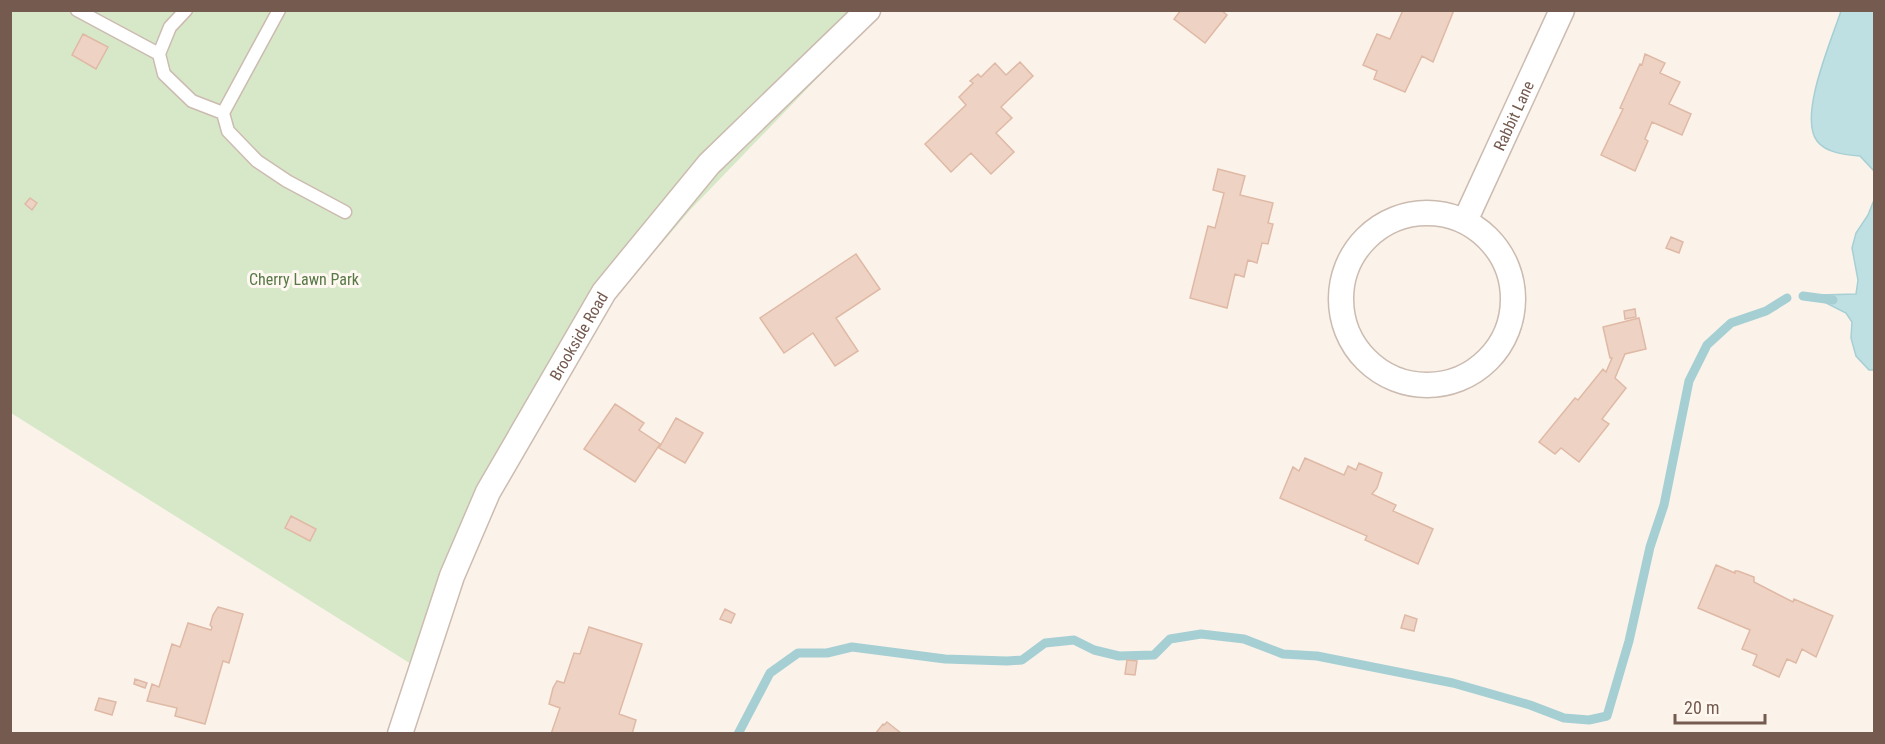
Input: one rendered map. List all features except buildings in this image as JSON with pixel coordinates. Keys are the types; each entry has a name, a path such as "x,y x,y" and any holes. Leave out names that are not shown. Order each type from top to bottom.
{"street":[{"name":"Brookside Road","path":"400,734 452,576 488,492 604,292 710,164 868,10"},
{"name":"Rabbit Lane","path":"1465,221 1562,10"},
{"path":"1438,213 1465,221 1487,236 1503,257 1512,282 1514,309 1507,334 1492,357 1472,374 1455,381 1447,384 1420,386 1394,379 1371,365 1353,344 1342,318 1341,291 1348,264 1363,241 1384,224 1410,214 1438,213"}],"lane":[{"path":"77,10 159,54"},
{"path":"186,10 170,27 159,54 164,74 192,101 223,113"},
{"path":"279,10 223,113 228,131 257,161 287,181 345,212"}],"green space":[{"name":"Cherry Lawn Park","path":"10,11 882,11 691,209 570,351 458,564 419,669 11,413"}],"water":[{"path":"1841,11 1874,11 1874,171 1860,156 1831,151 1821,145 1812,129 1811,114 1818,77"},
{"path":"1874,200 1874,370 1869,370 1856,356 1851,338 1852,322 1846,313 1826,303 1821,295 1856,294 1858,280 1852,248 1856,233 1868,215"}],"waterway":[{"path":"1803,296 1833,300"},
{"path":"738,734 770,673 798,653 827,653 852,647 945,659 1007,661 1022,660 1045,643 1074,640 1094,650 1119,656 1154,655 1170,639 1201,634 1244,639 1283,654 1317,656 1453,683 1530,705 1564,718 1589,720 1607,716 1629,641 1650,547 1664,505 1689,381 1707,345 1731,323 1766,311 1787,298"}]}
